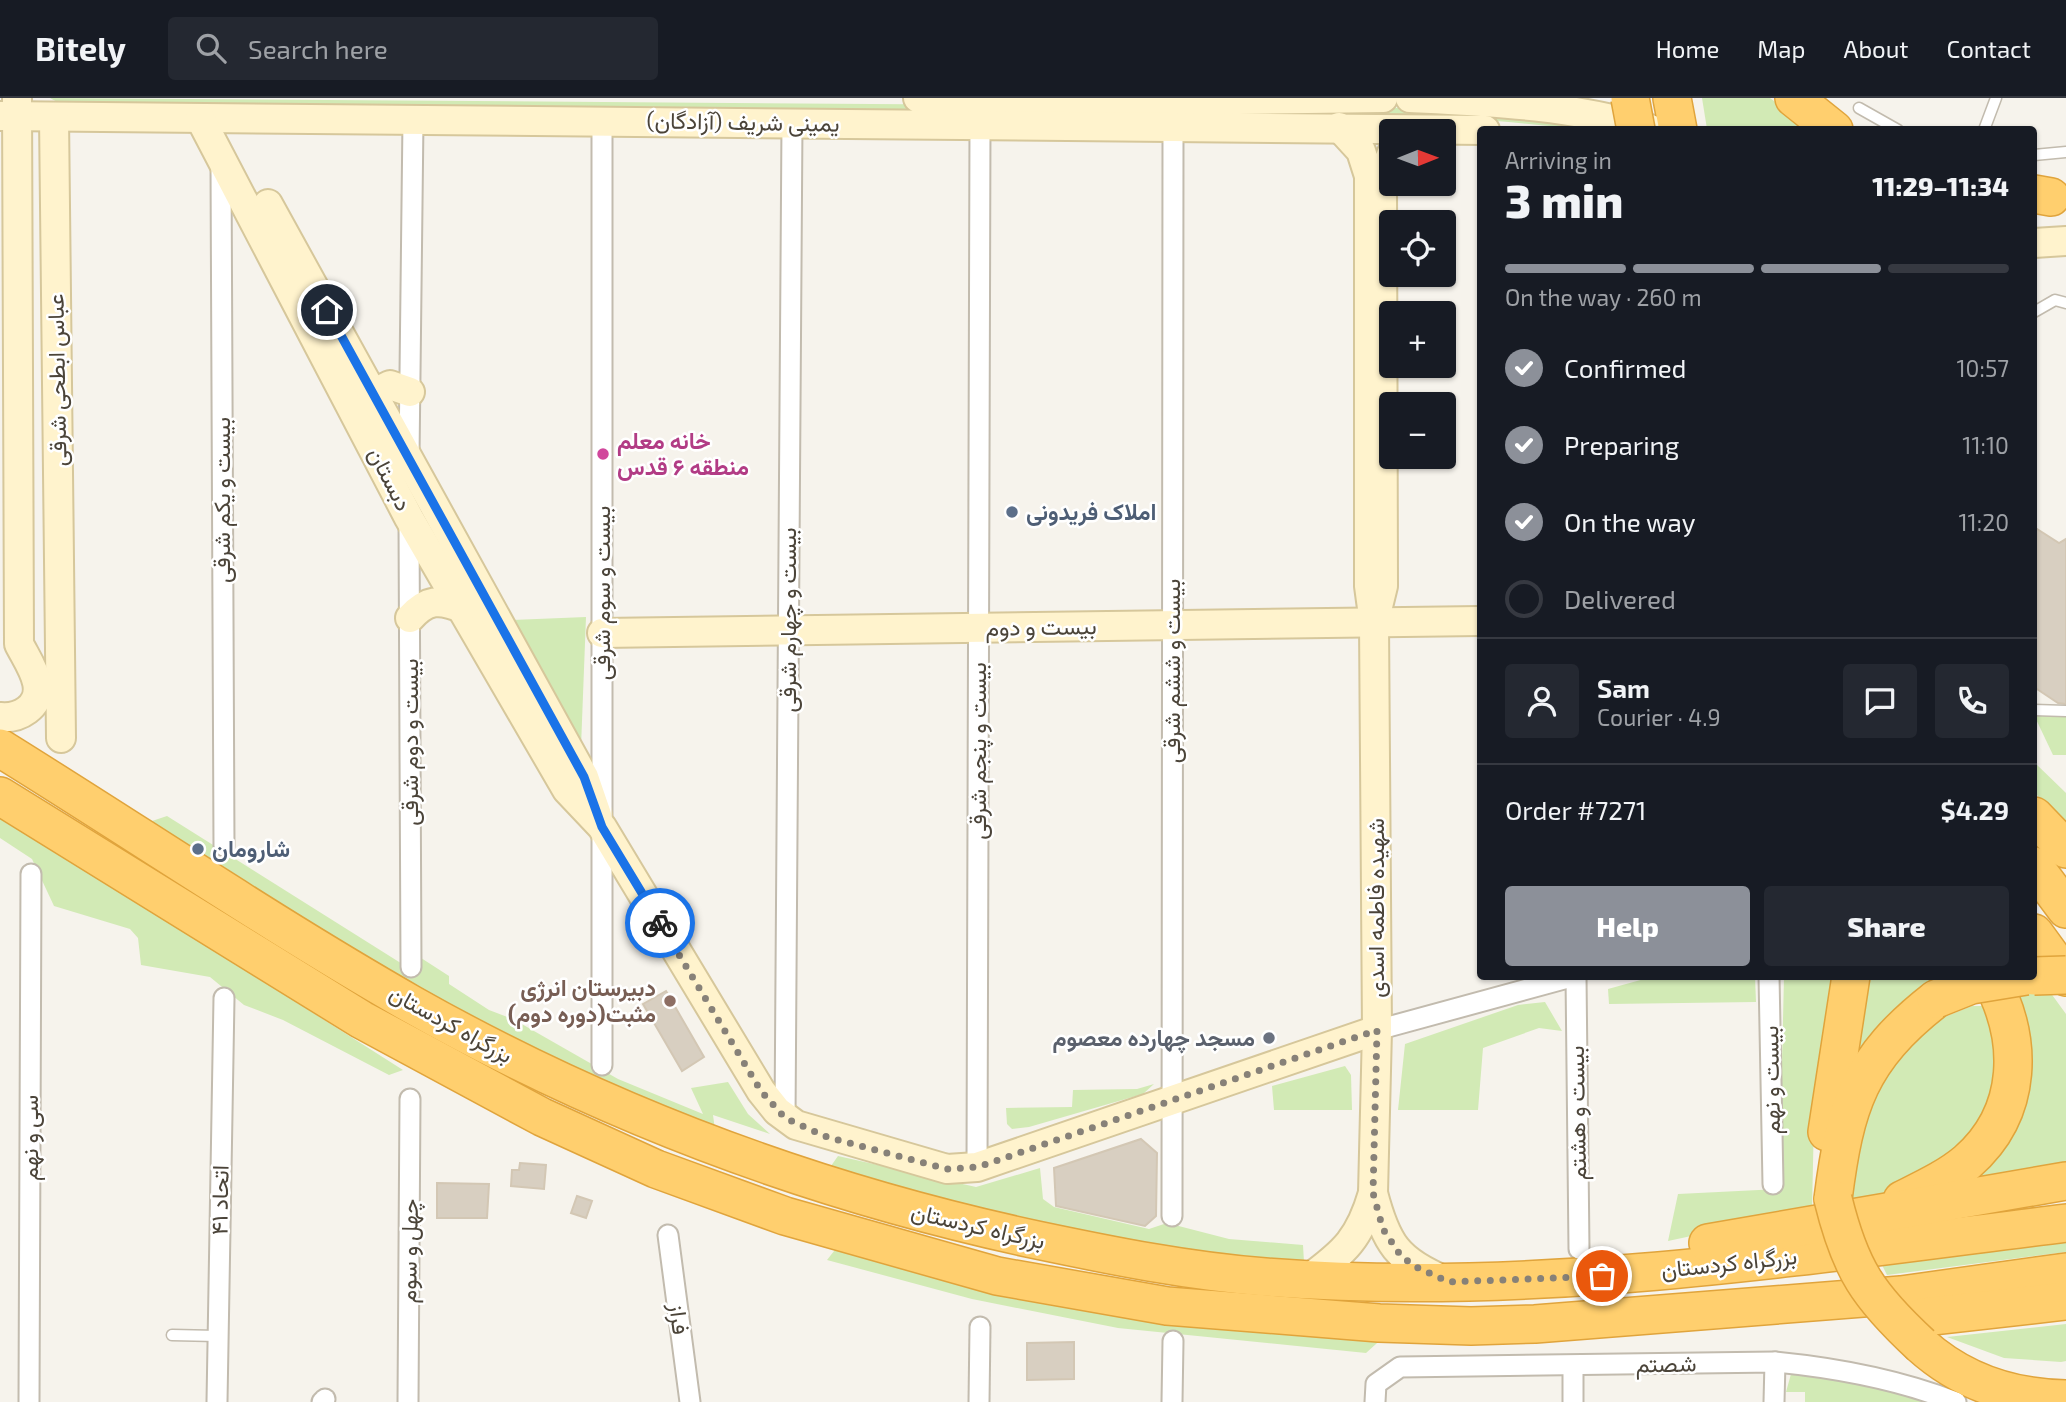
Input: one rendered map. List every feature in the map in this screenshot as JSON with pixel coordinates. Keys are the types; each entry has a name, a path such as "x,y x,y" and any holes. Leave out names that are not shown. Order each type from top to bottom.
{"highway":[{"path":"1630,98 1635,126"},
{"path":"1794,98 1846,119"},
{"name":"بزرگراه کردستان","path":"0,748 410,1003 520,1061 696,1140 848,1192 960,1224 1170,1267 1308,1279 1449,1282 1590,1263 1716,1266 2066,1223"},
{"name":"بزرگراه کردستان","path":"0,796 362,1020 442,1066 542,1117 656,1169 817,1226 997,1276 1167,1306 1379,1323 1471,1326 1670,1314 1901,1295 2066,1272"},
{"path":"2037,819 2066,849"},
{"path":"2037,870 2066,909"},
{"path":"2037,937 2066,976"},
{"path":"2037,976 2066,976"},
{"path":"1850,980 1828,1115 1826,1153 1843,1241 1860,1277 1875,1299 1940,1362 1996,1389 2066,1399"},
{"path":"1864,1218 1923,1190 1967,1161 2005,1109 2011,1090 2014,1048 2003,1001 1991,980"},
{"path":"1833,1199 1843,1129 1862,1080 1880,1051 1905,1023 1936,999 1971,985 2002,980"},
{"path":"1590,1263 1864,1218 2066,1181"},
{"path":"1670,1314 1734,1331 1816,1327 2066,1301"},
{"path":"1922,1345 2009,1372 2066,1373"}],"street":[{"name":"یمینی شریف (آزادگان)","path":"918,98 981,107"},
{"name":"یمینی شریف (آزادگان)","path":"11,110 54,117 792,123 981,107 1171,109 1382,98"},
{"path":"1410,98 1669,115"},
{"name":"بیست و پنجم شرقی","path":"978,1167 981,107"},
{"name":"یمینی شریف (آزادگان)","path":"1171,109 1339,127 1379,128"},
{"name":"بیست و ششم شرقی","path":"1171,109 1172,1216"},
{"name":"عباس ابطحی شرقی","path":"0,717 16,716 26,711 37,698 37,679 19,644 11,110"},
{"name":"عباس ابطحی شرقی","path":"54,117 61,738"},
{"name":"دبستان","path":"210,118 220,155 243,177 410,518 567,790 602,827"},
{"name":"دبستان","path":"210,118 377,401 584,777 602,827 761,1091 785,1118 827,1137 947,1169 978,1167 1377,1030"},
{"path":"410,518 413,120"},
{"name":"بیست و سوم شرقی","path":"602,121 602,1066"},
{"name":"بیست و چهارم شرقی","path":"785,1118 792,123"},
{"name":"شهیده فاطمه اسدی","path":"1339,127 1379,167"},
{"name":"یمینی شریف (آزادگان)","path":"1456,130 1477,130"},
{"name":"بیست و یکم شرقی","path":"220,155 224,846"},
{"name":"شهیده فاطمه اسدی","path":"1373,1193 1377,1030 1374,623 1368,586 1380,196"},
{"path":"2037,243 2066,241"},
{"path":"377,401 380,390 390,385 410,392"},
{"name":"بیست و دوم شرقی","path":"410,518 411,967"},
{"path":"410,618 427,603 446,602 462,608"},
{"name":"بیست و دوم","path":"602,633 1477,621"},
{"path":"19,644 60,644"},
{"name":"سی و نهم","path":"29,1402 32,874"},
{"path":"1377,1030 1561,980"},
{"name":"بیست و هشتم","path":"1576,980 1590,1263"},
{"name":"بیست و نهم","path":"1769,980 1773,1184"},
{"name":"اتحاد ۴۱","path":"216,1402 224,998"},
{"name":"چهل و سوم","path":"408,1402 410,1099"},
{"path":"1308,1279 1334,1260 1357,1235 1373,1193"},
{"path":"1373,1193 1383,1229 1401,1256 1416,1267 1449,1282"},
{"name":"فراز","path":"668,1235 690,1402"},
{"path":"979,1402 980,1328"},
{"path":"1172,1402 1173,1341"},
{"path":"1774,1402 1775,1362"},
{"name":"شصتم","path":"1376,1393 1400,1367 1573,1367 1775,1362 1846,1370 1930,1392 1956,1402"},
{"path":"1573,1367 1573,1402"}],"lane":[{"path":"1986,126 1996,98"},
{"path":"1846,119 1879,126"},
{"path":"2037,155 2066,152"},
{"path":"2037,310 2055,300 2066,303"},
{"path":"2037,710 2066,711"},
{"path":"172,1335 217,1336"}],"green space":[{"path":"50,98 1413,108 1472,110 1582,126 1546,126 1467,119 59,103"},
{"path":"1702,98 1770,98 1807,126 1707,126"},
{"path":"586,617 581,747 512,620"},
{"path":"2037,715 2066,716 2066,755 2053,755 2037,721"},
{"path":"2037,765 2066,793 2066,825 2037,795"},
{"path":"0,814 403,1070 389,1075 283,1020 244,1005 210,977 141,965 138,938 130,929 54,906 32,859 0,838"},
{"path":"167,816 415,972 418,956 449,976 449,984 489,1010 513,1019 618,1079 703,1114 691,1088 728,1082 748,1114 770,1134 713,1115 715,1130 582,1078 438,1004 146,823"},
{"path":"2037,974 2066,1014 2066,1168 1971,1189 1976,1167 2001,1138 2005,980 2037,980"},
{"path":"1641,980 1755,980 1756,1002 1609,1004 1608,989"},
{"path":"1784,980 1834,980 1814,1118 1812,1210 1668,1241 1678,1194 1779,1189"},
{"path":"1857,980 1949,980 1889,1018 1861,1048 1840,1080"},
{"path":"1545,1002 1562,1031 1539,1028 1483,1048 1478,1110 1398,1110 1405,1044 1518,1005"},
{"path":"1972,1006 1995,1006 2004,1041 1980,1140 1877,1205 1844,1200 1879,1070 1942,1018"},
{"path":"1345,1066 1351,1075 1352,1110 1274,1110 1272,1086"},
{"path":"1154,1084 1143,1094 1029,1127 1012,1129 1007,1124 1006,1108 1072,1107 1073,1090 1137,1089"},
{"path":"838,1156 976,1187 1040,1168 1043,1199 1054,1207 1149,1229 1167,1223 1229,1239 1303,1245 1304,1262 1223,1259 1013,1219 826,1173"},
{"path":"2066,1238 2066,1252 1887,1275 1881,1263"},
{"path":"838,1246 1386,1335 1366,1353 1118,1328 972,1299 827,1260"},
{"path":"2066,1324 2066,1361 2061,1362 2004,1358 1947,1337"},
{"path":"1791,1374 1880,1387 1938,1402 1805,1402 1805,1392 1786,1392"}],"building":[{"path":"2037,529 2059,543 2066,539 2066,704 2058,703 2037,689"},
{"path":"666,991 704,1057 682,1071 643,1004"},
{"path":"1141,1139 1157,1153 1156,1216 1145,1226 1056,1206 1054,1168"},
{"path":"520,1163 546,1165 544,1189 511,1186 512,1170 519,1170"},
{"path":"437,1183 489,1184 487,1218 437,1218"},
{"path":"577,1196 592,1201 586,1218 571,1213"},
{"path":"1074,1342 1074,1379 1027,1380 1027,1343"}],"way so far":[{"path":"660,923 761,1091 785,1118 827,1137 947,1169 978,1167 1377,1030 1373,1193 1383,1229 1401,1256 1416,1267 1449,1282 1602,1276"}],"place":[{"name":"خانه معلم منطقه ۶ قدس","path":"603,454"},
{"name":"املاک فریدونی","path":"1012,512"},
{"name":"شارومان","path":"198,849"},
{"name":"دبیرستان انرژی مثبت(دوره دوم)","path":"670,1001"},
{"name":"مسجد چهارده معصوم","path":"1269,1038"}],"route":[{"path":"327,310 584,777 602,827 660,923"}]}
